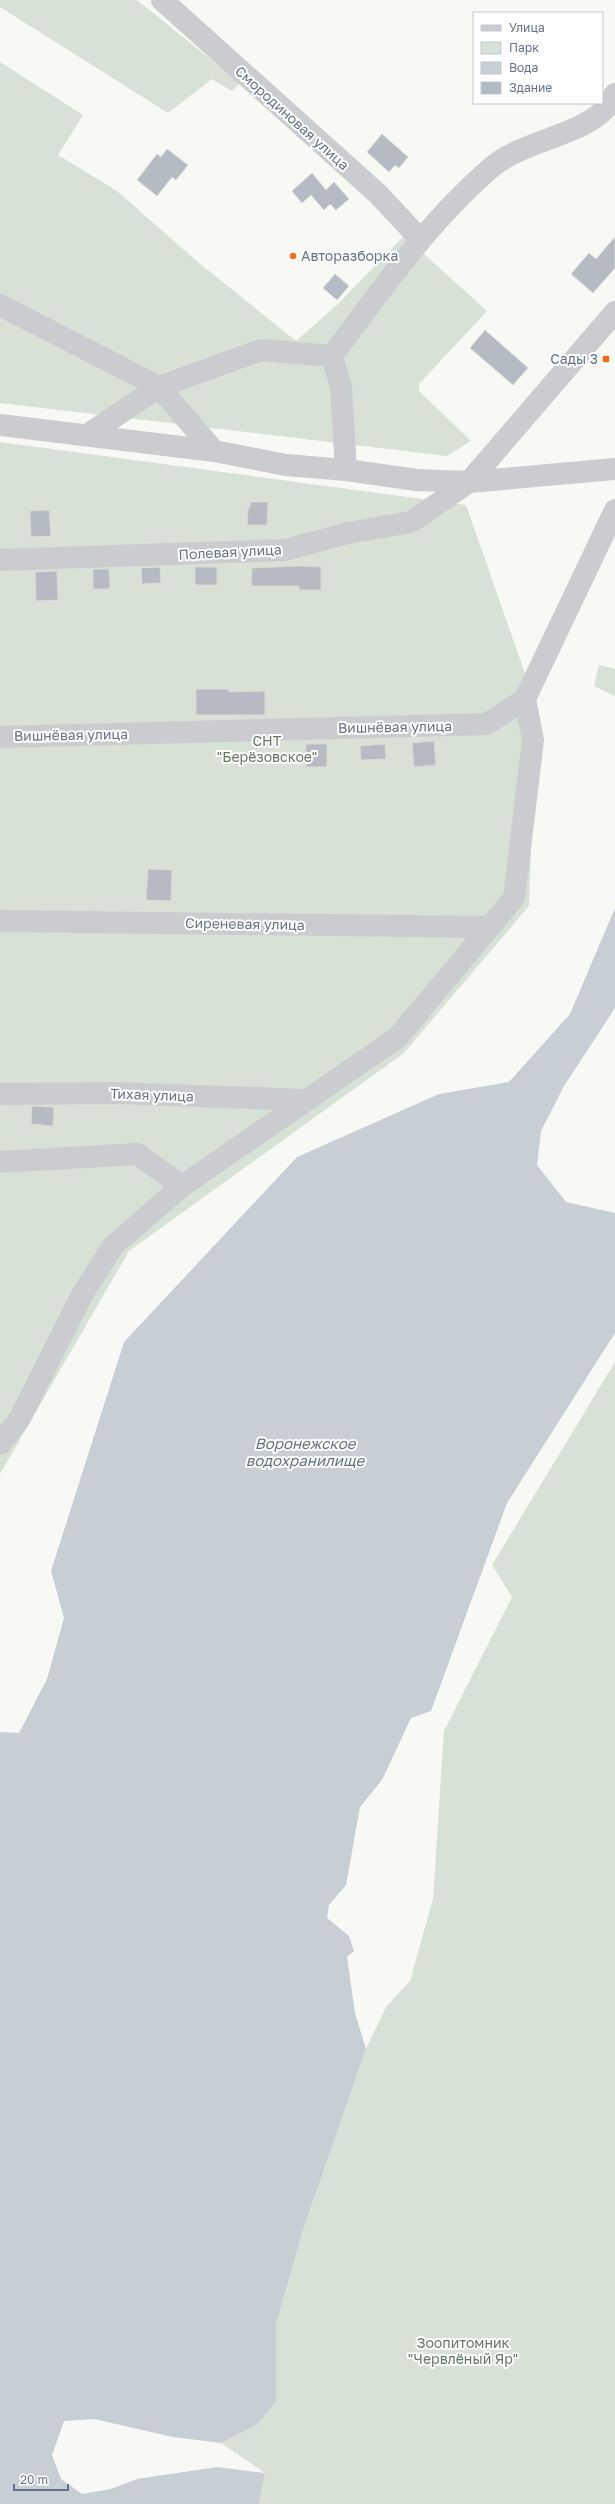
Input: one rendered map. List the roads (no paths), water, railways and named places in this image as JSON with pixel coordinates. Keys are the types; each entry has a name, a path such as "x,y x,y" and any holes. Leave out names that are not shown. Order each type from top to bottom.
{"street":[{"name":"Смородиновая улица","path":"162,0 346,167 378,194 420,238"},
{"path":"332,356 420,238 493,166 527,146 583,124 603,111 615,94"},
{"path":"0,305 68,338 160,387 214,451"},
{"path":"469,482 615,312"},
{"path":"87,435 160,387 261,350 332,356"},
{"path":"332,356 341,387 346,470"},
{"path":"0,425 214,451 286,465 346,470 417,480 469,482 615,469"},
{"name":"Полевая улица","path":"0,560 284,550 348,533 410,522 469,482"},
{"path":"0,1444 20,1418 83,1293 113,1246 182,1186 304,1100 397,1038 514,898 533,740 525,699 615,510"},
{"name":"Вишнёвая улица","path":"0,737 487,724 525,699"},
{"name":"Сиреневая улица","path":"0,921 490,928"},
{"name":"Тихая улица","path":"0,1094 117,1093 304,1100"},
{"path":"0,1162 137,1154 182,1186"}],"water":[{"name":"Воронежское водохранилище","path":"615,908 615,1008 564,1086 541,1131 537,1165 566,1202 615,1213 615,1333 507,1503 431,1711 411,1718 382,1780 360,1807 346,1885 329,1905 327,1918 349,1936 354,1951 347,1957 355,2013 366,2049 302,2233 276,2325 276,2402 257,2425 221,2443 173,2437 94,2419 64,2421 52,2455 61,2479 82,2494 111,2489 137,2479 217,2467 265,2473 259,2504 0,2504 0,1732 19,1733 47,1679 64,1618 51,1571 124,1342 297,1157 439,1094 509,1082 570,1014"}],"place":[{"name":"Авторазборка","path":"293,256"},
{"name":"Сады 3","path":"606,359"}],"park label":[{"name":"СНТ \"Берёзовское\"","path":"267,750"},
{"name":"Зоопитомник \"Червлёный Яр\"","path":"463,2352"}]}
